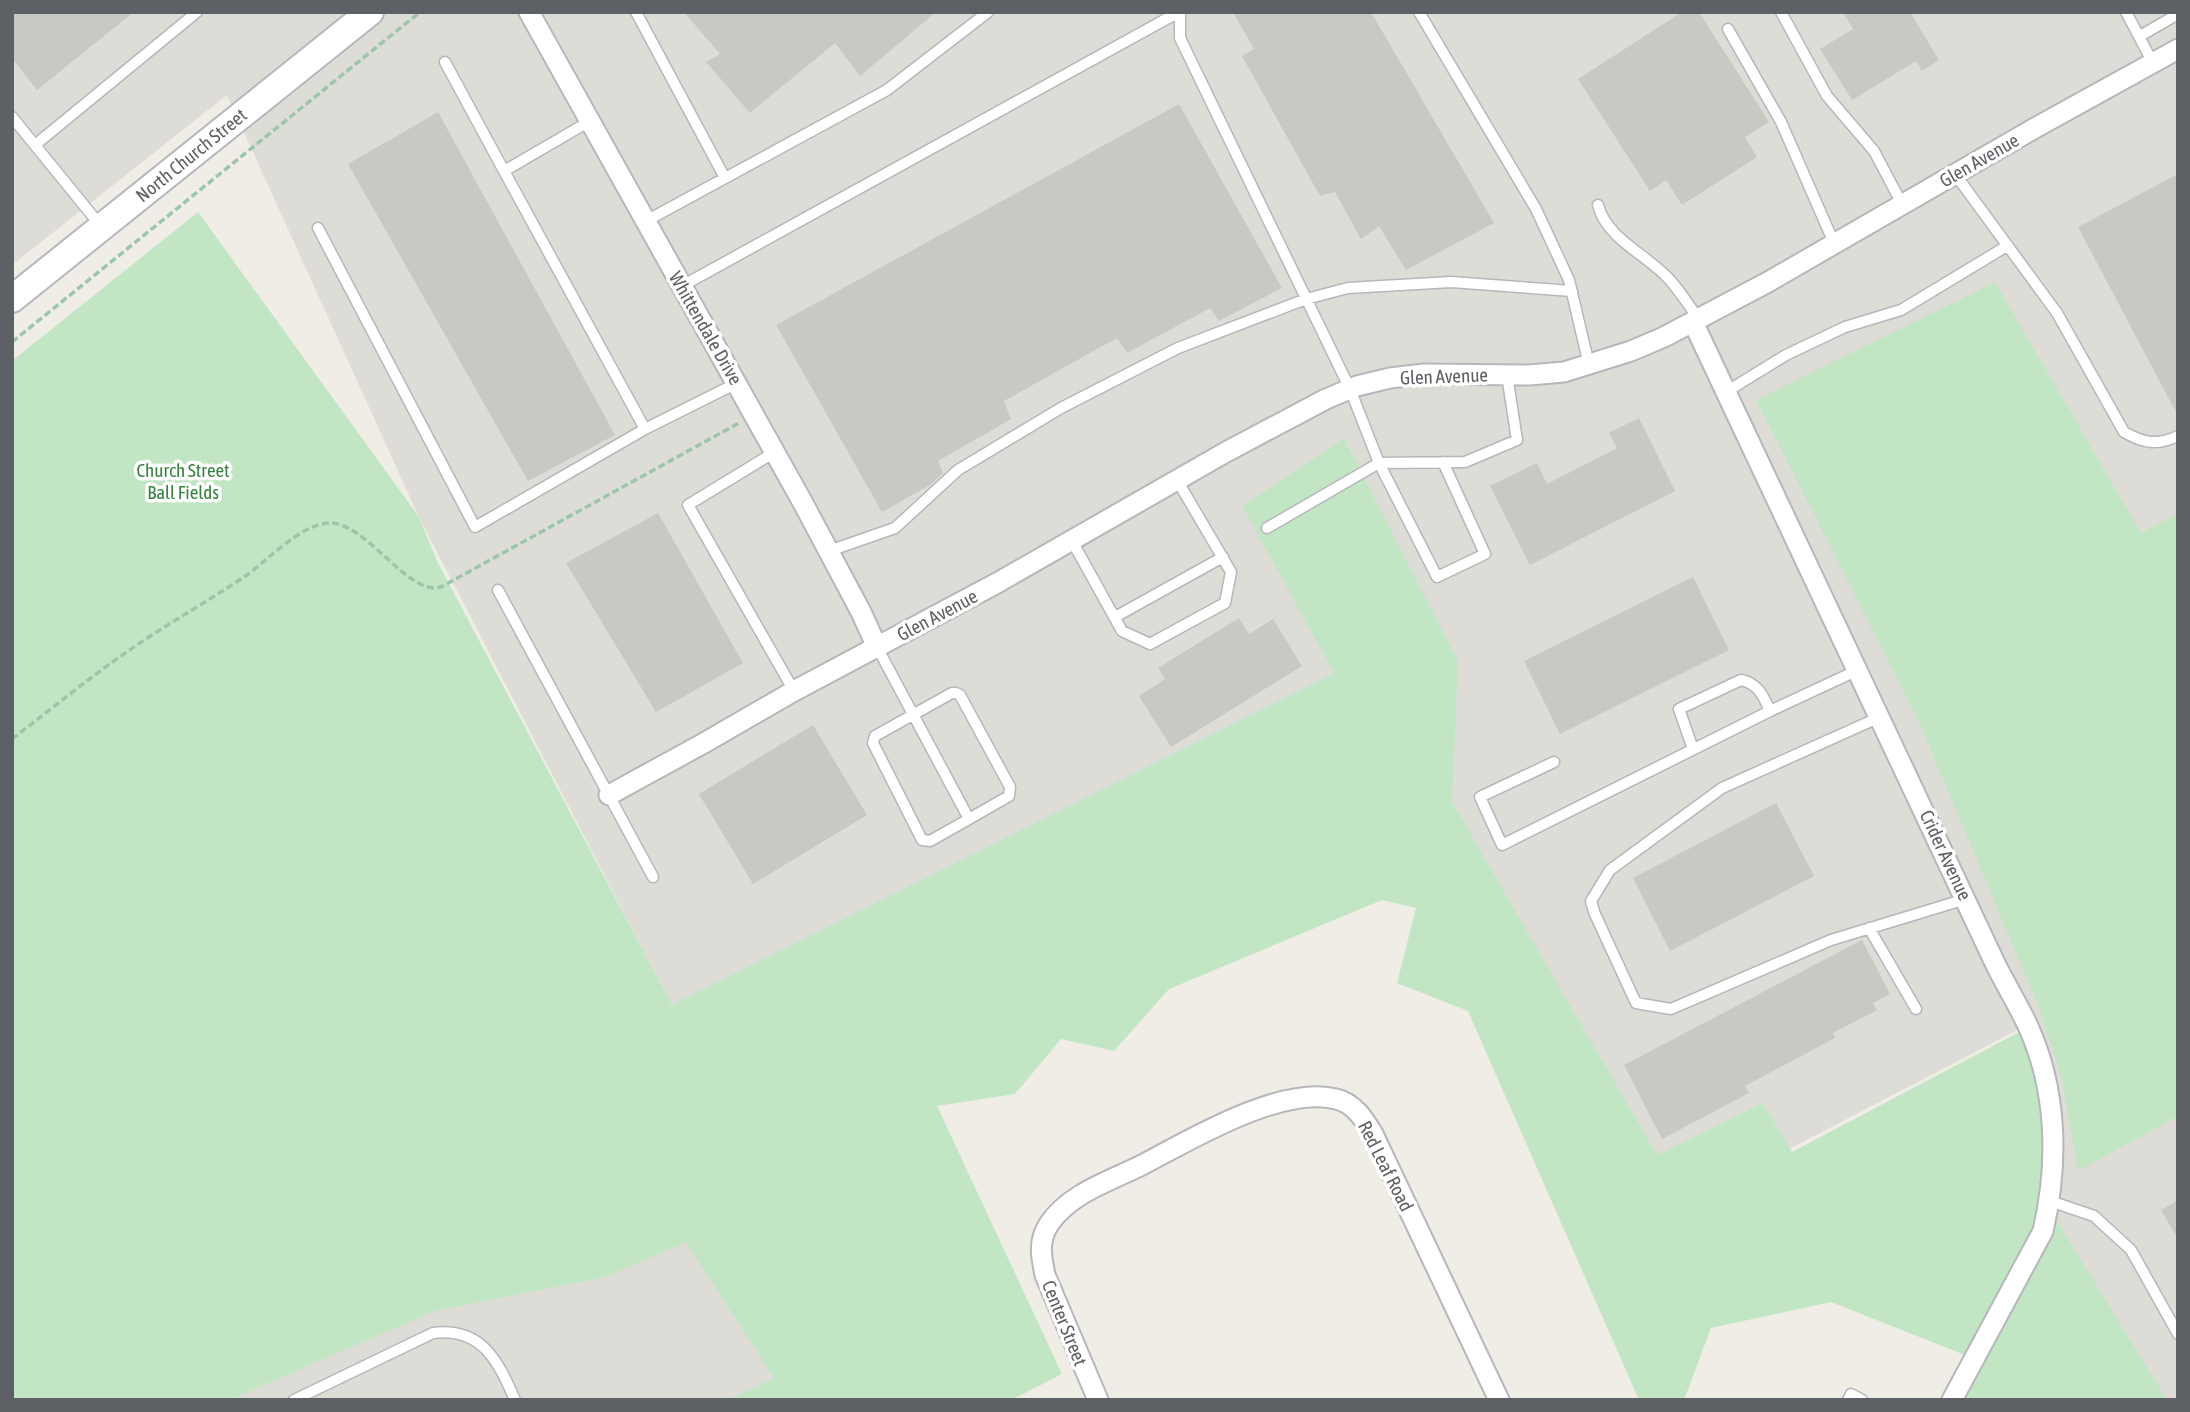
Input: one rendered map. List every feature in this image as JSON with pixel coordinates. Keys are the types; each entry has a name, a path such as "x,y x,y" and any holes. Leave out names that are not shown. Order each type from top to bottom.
{"main road":[{"name":"North Church Street","path":"12,299 370,12"}],"street":[{"name":"Whittendale Drive","path":"529,12 775,452 861,612 877,648"},
{"name":"Glen Avenue","path":"609,795 794,691 1072,541 1293,415 1350,389 1390,378 1424,374 1507,375 1564,372 1631,351 1696,320 2178,49"},
{"name":"Crider Avenue","path":"1696,320 1726,392 1994,961 2027,1024 2042,1065 2052,1113 2053,1144 2050,1201 2043,1231 1952,1400"},
{"name":"Red Leaf Road","path":"1062,1209 1078,1196 1239,1116 1294,1099 1337,1099 1351,1106 1373,1134 1499,1400"},
{"name":"Center Street","path":"1062,1209 1041,1238 1041,1258 1050,1292 1098,1400"}],"lane":[{"path":"34,145 197,12"},
{"path":"636,12 724,178"},
{"path":"646,221 887,90 988,12"},
{"path":"682,286 1180,12 1180,38 1350,389 1379,463 1437,577 1485,554 1443,462"},
{"path":"1419,12 1536,209 1569,280 1589,365"},
{"path":"1781,12 1827,96 1874,151 1902,204"},
{"path":"2126,12 2153,62"},
{"path":"2140,36 2178,14"},
{"path":"1728,29 1781,122 1834,243"},
{"path":"445,62 645,429"},
{"path":"12,117 102,227"},
{"path":"504,171 590,121"},
{"path":"1955,174 2057,313 2124,432 2142,443 2168,441 2178,436"},
{"path":"1598,205 1601,217 1622,239 1670,280 1696,320"},
{"path":"318,228 475,527 645,429 737,383"},
{"path":"1726,392 1786,355 1845,327 1900,310 2007,246"},
{"path":"829,551 895,528 958,470 1061,408 1178,348 1306,299 1348,288 1451,282 1572,291"},
{"path":"1267,527 1379,463 1465,462 1517,440 1507,375"},
{"path":"775,452 688,505 794,691"},
{"path":"1072,541 1122,631 1150,644 1224,603 1231,572 1177,480"},
{"path":"1115,617 1223,557"},
{"path":"499,590 653,877"},
{"path":"877,648 969,819"},
{"path":"1555,762 1480,797 1502,845 1857,670"},
{"path":"1693,749 1679,709 1741,680 1757,687 1770,711"},
{"path":"956,693 960,695 1010,787 1009,796 969,819 930,841 922,840 873,743 875,736 956,693"},
{"path":"1880,717 1722,788 1610,870 1591,901 1636,1003 1671,1009 1831,940 1966,899"},
{"path":"1868,928 1916,1009"},
{"path":"2050,1201 2094,1216 2131,1250 2178,1335"},
{"path":"294,1400 433,1334 452,1331 470,1337 498,1361 515,1400"},
{"path":"1848,1400 1851,1394 1862,1400"}],"path":[{"path":"12,342 420,12"},
{"path":"12,739 138,645 226,589 311,528 330,523 342,527 364,539 415,581 432,590 754,414"}],"shaded area":[{"path":"12,12 2178,12 2178,1400 2040,1400 2053,1144 2027,1025 1668,1212 1335,673 672,1006 419,517 227,95 12,265"},
{"path":"681,1193 793,1400 221,1400"}],"green space":[{"name":"Church Street Ball Fields","path":"198,212 419,517 437,561 672,1005 1334,673 1242,506 1344,439 1458,661 1452,802 1657,1155 1763,1103 1792,1152 2025,1029 2052,1171 2046,1203 2167,1400 1961,1400 1980,1361 1831,1302 1711,1328 1684,1400 1639,1400 1468,1011 1397,983 1416,908 1382,900 1169,989 1114,1051 1061,1039 1015,1094 937,1106 1062,1374 1011,1400 728,1400 774,1378 686,1242 606,1277 435,1311 229,1400 12,1400 12,361"},
{"path":"1995,282 2141,533 2178,514 2178,1116 2078,1171 2062,1079 2040,1010 1919,722 1756,400"}],"building":[{"path":"12,12 134,12 37,90 12,58"},
{"path":"684,12 936,12 860,76 835,43 750,113 706,62 720,54"},
{"path":"1233,12 1371,12 1494,223 1406,270 1379,226 1361,239 1335,192 1320,196 1242,56 1254,49"},
{"path":"1682,12 1699,12 1769,122 1745,137 1757,157 1682,205 1666,180 1650,191 1578,79"},
{"path":"1843,12 1910,12 1939,60 1922,71 1916,61 1852,100 1820,49 1853,29"},
{"path":"1179,104 1282,288 1219,321 1210,308 1127,353 1117,338 1004,401 1011,419 938,461 943,473 930,485 882,512 776,325"},
{"path":"438,112 615,435 528,481 348,164"},
{"path":"2178,174 2178,416 2078,227"},
{"path":"1639,418 1675,491 1530,565 1490,486 1537,463 1547,484 1617,448 1609,433"},
{"path":"658,513 743,663 656,712 566,563"},
{"path":"1693,577 1729,650 1560,734 1524,661"},
{"path":"1239,618 1249,634 1273,619 1302,666 1171,747 1139,696 1165,679 1158,668"},
{"path":"813,725 867,815 753,884 699,794"},
{"path":"1776,803 1814,876 1670,951 1633,878"},
{"path":"1862,940 1890,994 1873,1003 1877,1010 1833,1033 1835,1038 1745,1086 1749,1093 1662,1139 1624,1065"},
{"path":"2178,1200 2178,1239 2161,1210"}]}
